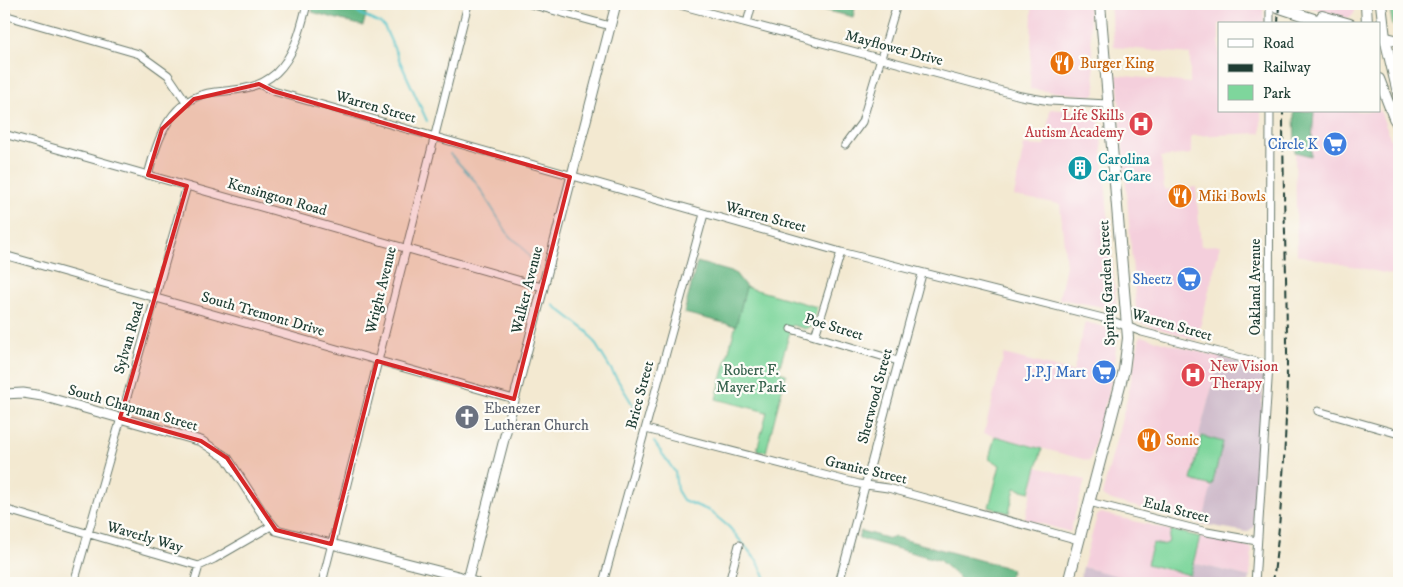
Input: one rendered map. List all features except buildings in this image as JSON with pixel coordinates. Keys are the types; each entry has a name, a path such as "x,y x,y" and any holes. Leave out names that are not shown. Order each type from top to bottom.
{"main road":[{"name":"Spring Garden Street","path":"1068,583 1124,370 1128,327 1100,4"},
{"path":"1270,4 1298,12 1303,16 1322,22"},
{"path":"1366,4 1367,22"},
{"path":"1381,4 1382,37 1399,97"},
{"path":"1298,12 1304,10 1343,22"},
{"path":"1382,37 1399,41"},
{"path":"1380,81 1399,126"}],"street":[{"path":"148,175 162,129 175,112 187,103 213,92 240,90 259,84 277,72 291,53 307,4"},
{"name":"Wright Avenue","path":"322,583 468,4"},
{"path":"530,4 610,26"},
{"name":"Walker Avenue","path":"471,582 542,287 616,4"},
{"name":"Mayflower Drive","path":"676,4 1021,96 1050,101 1108,104"},
{"path":"747,24 752,4"},
{"path":"845,145 862,122 896,4"},
{"path":"1270,4 1270,22"},
{"path":"4,15 139,54 168,75 187,103"},
{"name":"Warren Street","path":"259,84 273,91 570,177 922,274 1107,319 1128,327 1269,365"},
{"name":"Oakland Avenue","path":"1255,583 1269,365 1270,112"},
{"name":"Kensington Road","path":"4,134 542,287"},
{"name":"Sylvan Road","path":"74,583 187,186"},
{"name":"Brice Street","path":"603,583 704,214"},
{"path":"815,336 840,252"},
{"name":"South Tremont Drive","path":"4,255 514,399"},
{"name":"Sherwood Street","path":"839,583 922,274"},
{"name":"Poe Street","path":"791,328 898,361"},
{"name":"South Chapman Street","path":"4,394 23,393 42,396 201,441 227,458 271,526"},
{"path":"1318,411 1399,434"},
{"name":"Granite Street","path":"646,429 742,455 888,488 1079,540"},
{"name":"Eula Street","path":"1089,502 1207,532 1257,540"},
{"name":"Waverly Way","path":"4,509 199,566 271,526"},
{"path":"271,526 276,530 471,582"},
{"path":"729,583 739,545"},
{"path":"194,583 199,566"}],"highlighted area":[{"path":"259,84 273,91 570,177 514,399 377,361 331,544 276,530 227,458 201,441 120,418 187,186 148,175 162,129 194,99"}],"shaded area":[{"path":"1014,4 1088,4 1096,93 1090,96 1030,89 1032,9"},
{"path":"1110,4 1263,4 1264,22 1218,22 1218,112 1261,112 1261,133 1191,136 1191,154 1161,157 1164,190 1196,187 1201,246 1220,245 1197,340 1137,322 1117,75 1190,83 1190,54 1114,47"},
{"path":"1298,4 1354,4 1354,14 1348,18"},
{"path":"1050,109 1099,113 1116,304 1114,309 1059,299 1066,265 1060,204 1014,196 1024,145 1045,146"},
{"path":"1380,111 1399,161 1399,276 1297,255 1295,152 1311,156 1314,112"},
{"path":"1085,322 1117,330 1118,332 1112,379 1090,461 984,433 1004,354 1073,372"},
{"path":"1140,336 1220,357 1199,435 1202,436 1191,480 1212,486 1202,524 1125,504 1105,498 1102,495 1129,391"},
{"path":"1220,357 1260,368 1264,373 1254,527 1247,532 1202,524 1223,442 1199,435"},
{"path":"1037,467 1085,480 1070,532 1025,519"},
{"path":"1101,513 1171,530 1168,543 1162,545 1147,564 1190,575 1188,582 1146,583 1083,567 1097,516"},
{"path":"1200,537 1250,547 1252,550 1250,577 1193,563"},
{"path":"1193,563 1250,577 1249,583 1187,583"},
{"path":"1083,567 1146,583 1079,583"}],"green space":[{"path":"314,4 369,4 363,26 312,12"},
{"path":"821,4 856,4 853,17 820,9"},
{"path":"1389,4 1399,4 1399,32 1393,26"},
{"path":"1294,112 1314,112 1311,156 1295,152"},
{"path":"697,262 735,273 746,287 736,326 684,313"},
{"name":"Robert F. Mayer Park","path":"746,287 817,307 812,327 805,329 792,325 778,372 786,374 766,452 757,450 767,412 716,399"},
{"path":"995,436 1042,449 1030,492 1015,488 1009,513 989,507 1000,465 989,459"},
{"path":"1202,436 1223,442 1212,486 1191,480"},
{"path":"1171,530 1200,537 1190,575 1147,564 1153,543 1162,545 1168,543"},
{"path":"861,531 890,539 895,537 1012,569 1008,583 965,583 939,560 858,538"}],"waterway":[{"path":"352,4 362,15 384,26 427,121"},
{"path":"450,154 475,181 510,237 520,244 538,269"},
{"path":"553,305 588,332 638,413"},
{"path":"654,442 675,472 677,490 683,500 710,511 729,527 758,562 768,583"}],"railway":[{"path":"1278,22 1279,4"},
{"path":"1273,583 1279,527 1287,385 1283,112"}],"place":[{"name":"Burger King","path":"1062,63"},
{"name":"Life Skills Autism Academy","path":"1141,124"},
{"name":"Circle K","path":"1335,144"},
{"name":"Carolina Car Care","path":"1080,168"},
{"name":"Miki Bowls","path":"1180,196"},
{"name":"Sheetz","path":"1189,279"},
{"name":"J.P.J Mart","path":"1104,372"},
{"name":"New Vision Therapy","path":"1193,375"},
{"name":"Ebenezer Lutheran Church","path":"467,417"},
{"name":"Sonic","path":"1149,440"}]}
